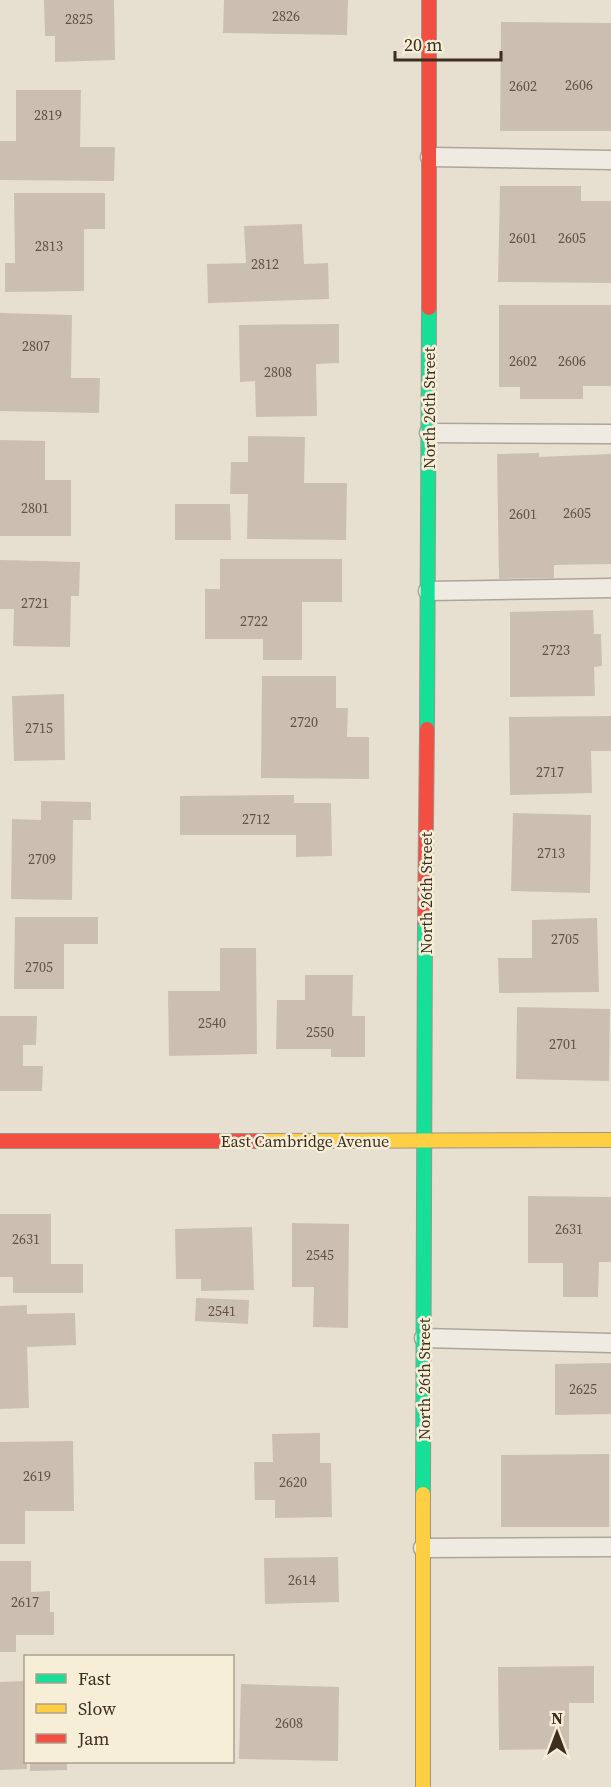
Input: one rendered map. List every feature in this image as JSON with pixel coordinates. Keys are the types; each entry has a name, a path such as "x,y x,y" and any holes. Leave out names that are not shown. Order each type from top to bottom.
{"street":[{"name":"North 26th Street","path":"423,1787 429,0"},
{"name":"East Cambridge Avenue","path":"0,1141 611,1140"}],"lane":[{"path":"430,157 611,160"},
{"path":"429,433 611,434"},
{"path":"428,591 611,588"},
{"path":"424,1338 611,1343"},
{"path":"423,1548 611,1547"}],"building":[{"path":"44,0 114,0 115,60 55,62 55,36 45,36"},
{"path":"224,0 348,0 347,35 223,33"},
{"path":"501,22 611,23 611,131 500,131"},
{"path":"16,90 81,90 80,147 115,147 114,181 0,180 0,141 16,141"},
{"path":"500,186 581,186 581,201 611,201 611,283 498,282"},
{"path":"14,193 105,193 105,229 84,229 84,291 5,292 5,263 15,263"},
{"path":"302,224 304,264 328,263 329,299 208,303 207,264 246,263 244,226"},
{"path":"499,305 611,305 611,386 583,386 583,399 520,399 520,387 499,387"},
{"path":"0,313 72,315 71,378 100,378 99,413 0,411"},
{"path":"339,324 339,363 316,364 317,416 256,417 255,381 240,382 239,325"},
{"path":"248,436 305,437 304,483 347,483 346,540 247,539 248,494 230,494 231,462 248,462"},
{"path":"0,440 45,441 45,480 71,480 71,536 0,536"},
{"path":"539,453 539,457 611,454 611,564 554,565 554,578 499,579 497,454"},
{"path":"175,504 230,504 231,540 175,540"},
{"path":"220,559 342,559 342,602 302,602 302,660 263,660 263,639 205,639 205,589 220,589"},
{"path":"0,560 80,562 79,596 71,596 70,647 13,646 14,609 0,609"},
{"path":"593,610 594,634 601,634 602,666 594,667 595,696 510,697 510,612"},
{"path":"262,676 336,676 336,708 348,708 347,737 369,737 369,779 261,778"},
{"path":"64,694 65,760 14,761 12,696"},
{"path":"611,716 611,751 591,751 592,793 510,795 509,717"},
{"path":"294,795 294,803 331,803 332,856 296,857 296,835 180,835 180,796"},
{"path":"41,801 91,802 91,820 73,820 72,900 11,899 12,819 41,820"},
{"path":"513,813 591,815 590,893 511,891"},
{"path":"15,917 98,917 98,944 64,944 64,989 14,989"},
{"path":"597,918 599,992 499,993 498,958 532,958 532,920"},
{"path":"220,948 256,948 257,1054 169,1056 168,991 220,991"},
{"path":"305,975 353,975 352,1016 365,1016 365,1057 331,1057 331,1049 276,1049 277,1000 305,1000"},
{"path":"517,1007 610,1009 609,1081 516,1079"},
{"path":"0,1016 37,1016 36,1045 23,1045 23,1066 43,1066 42,1091 0,1091"},
{"path":"528,1196 611,1197 611,1262 599,1262 598,1297 563,1297 563,1263 528,1263"},
{"path":"0,1214 51,1214 51,1264 83,1264 83,1293 13,1293 13,1277 0,1277"},
{"path":"292,1223 349,1224 348,1328 313,1327 314,1287 292,1287"},
{"path":"252,1227 254,1290 201,1291 201,1279 176,1279 175,1229"},
{"path":"196,1298 249,1300 248,1324 195,1321"},
{"path":"27,1305 27,1314 75,1313 76,1345 27,1347 29,1408 0,1409 0,1306"},
{"path":"611,1363 611,1414 555,1415 555,1364"},
{"path":"320,1433 320,1463 331,1463 332,1517 275,1518 275,1500 255,1500 254,1462 273,1462 272,1434"},
{"path":"73,1441 74,1511 25,1511 25,1544 0,1544 0,1442"},
{"path":"609,1454 609,1527 501,1527 501,1455"},
{"path":"338,1557 339,1602 265,1604 264,1558"},
{"path":"0,1561 31,1561 31,1592 50,1591 50,1612 54,1612 54,1635 16,1635 16,1652 0,1652"},
{"path":"594,1666 594,1703 569,1703 569,1749 499,1750 498,1667"},
{"path":"24,1681 24,1763 27,1763 27,1769 0,1770 0,1682"},
{"path":"241,1684 339,1687 338,1761 239,1759"},
{"path":"30,1763 67,1763 67,1770 30,1771"}],"traffic: fast":[{"path":"427,729 429,308"},
{"path":"423,1494 425,921"}],"traffic: slow":[{"path":"256,1141 611,1140"},
{"path":"423,1494 423,1787"}],"traffic: jam":[{"path":"429,0 429,308"},
{"path":"425,921 427,729"},
{"path":"0,1141 256,1141"}]}
